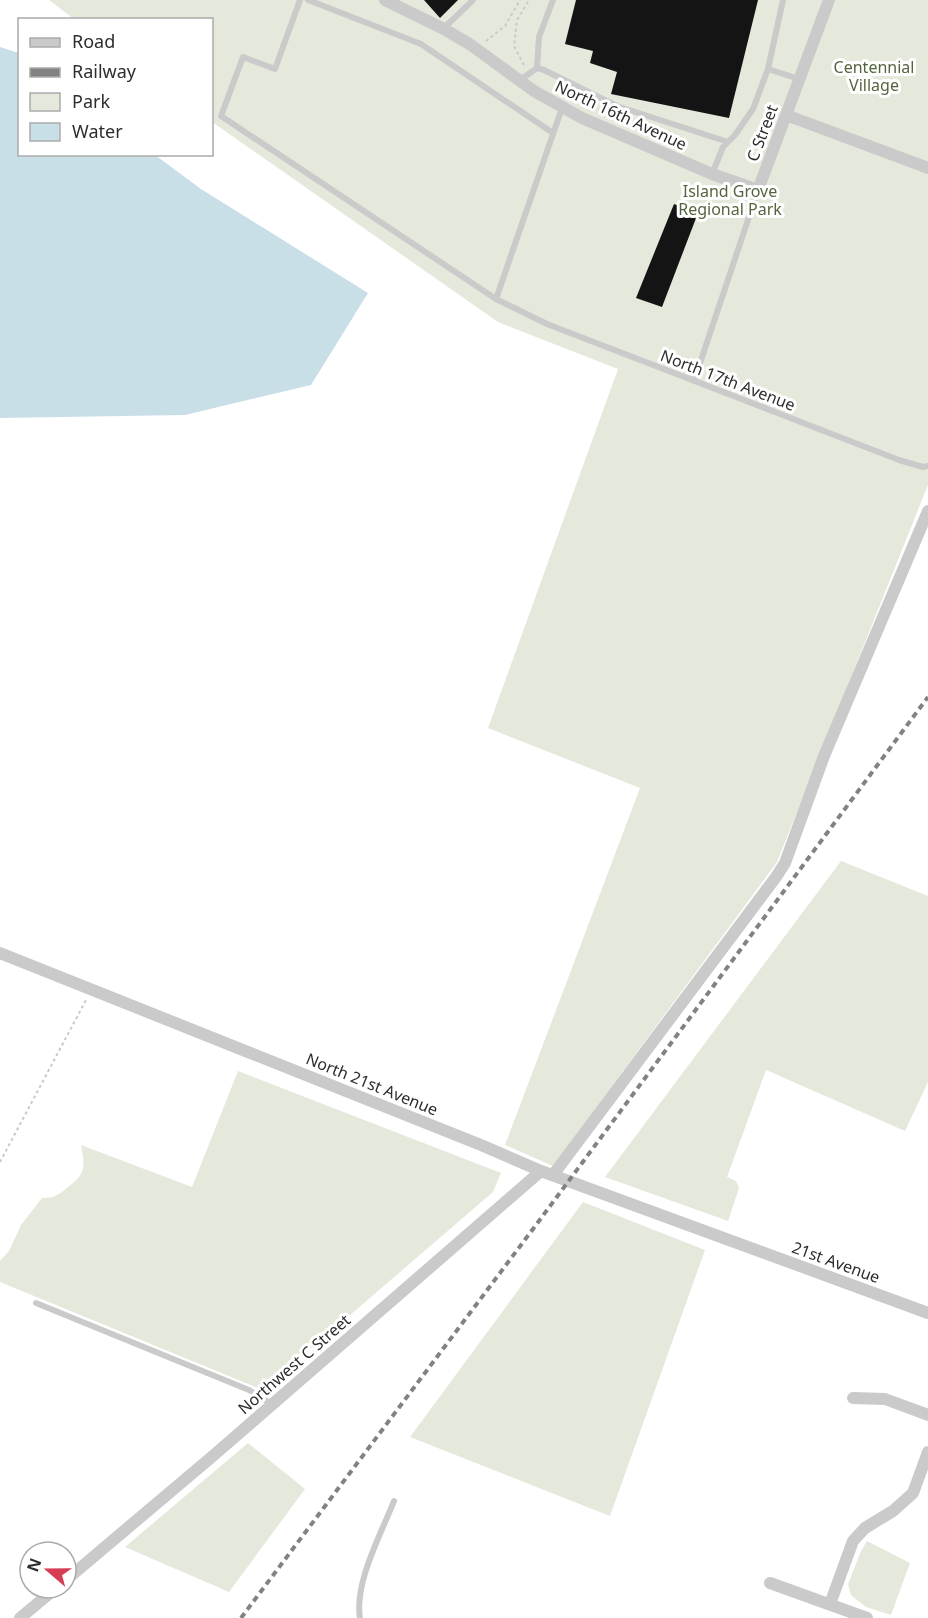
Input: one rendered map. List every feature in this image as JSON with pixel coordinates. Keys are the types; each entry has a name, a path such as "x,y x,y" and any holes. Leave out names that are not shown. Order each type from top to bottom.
{"street":[{"name":"North 16th Avenue","path":"385,0 471,45 562,108 712,174 758,190"},
{"name":"C Street","path":"758,190 829,0"},
{"path":"786,115 928,168"},
{"name":"Northwest C Street","path":"78,1570 547,1173 763,895 785,863 824,756 928,511"},
{"name":"North 21st Avenue","path":"0,953 481,1144 547,1173 734,1241"},
{"name":"21st Avenue","path":"734,1241 928,1313"},
{"path":"853,1398 885,1399 928,1415"},
{"path":"830,1604 853,1541 865,1528 893,1511 913,1493 928,1452"},
{"path":"770,1583 867,1618"},
{"path":"20,1618 42,1600"}],"lane":[{"name":"North 17th Avenue","path":"300,0 275,69 243,57 221,116 496,298 521,312 624,355 899,460 923,467 928,466"},
{"path":"308,0 421,44 553,133"},
{"path":"444,29 473,0"},
{"path":"537,68 540,37 553,0"},
{"path":"712,174 723,147 753,109 768,69 783,0"},
{"path":"519,80 537,68"},
{"path":"537,68 555,74 617,106 728,142"},
{"path":"768,69 801,79"},
{"path":"496,298 562,108"},
{"name":"C Street","path":"694,381 758,190"},
{"path":"36,1303 249,1390 273,1404"},
{"path":"360,1618 358,1601 361,1586 394,1501"}],"path":[{"path":"484,42 505,26 520,0"},
{"path":"524,65 514,46 517,20 529,0"},
{"path":"0,1162 92,989"}],"green space":[{"path":"49,0 928,0 928,485 777,862 553,1166 505,1145 640,788 488,728 618,369 498,322 213,123 213,18 73,18"},
{"path":"841,861 928,896 928,1082 905,1131 766,1070 727,1177 736,1181 739,1188 728,1221 605,1177"},
{"path":"238,1071 501,1173 493,1192 263,1390 0,1282 0,1261 9,1251 21,1225 42,1198 59,1194 81,1174 83,1159 81,1145 192,1187"},
{"path":"583,1202 705,1250 610,1516 410,1437"},
{"path":"248,1443 305,1489 229,1592 125,1547"},
{"path":"867,1541 910,1563 891,1615 866,1607 851,1595 848,1584"}],"water":[{"path":"0,47 18,53 18,156 156,156 201,189 368,293 311,385 185,415 0,418"}],"building":[{"path":"424,0 458,0 440,18"},
{"path":"576,0 758,0 729,118 611,94 617,72 590,63 593,51 565,44"},
{"path":"674,204 698,213 662,307 636,298"}],"railway":[{"path":"241,1618 928,697"}],"park label":[{"name":"Centennial Village","path":"874,76"},
{"name":"Island Grove Regional Park","path":"730,200"}]}
